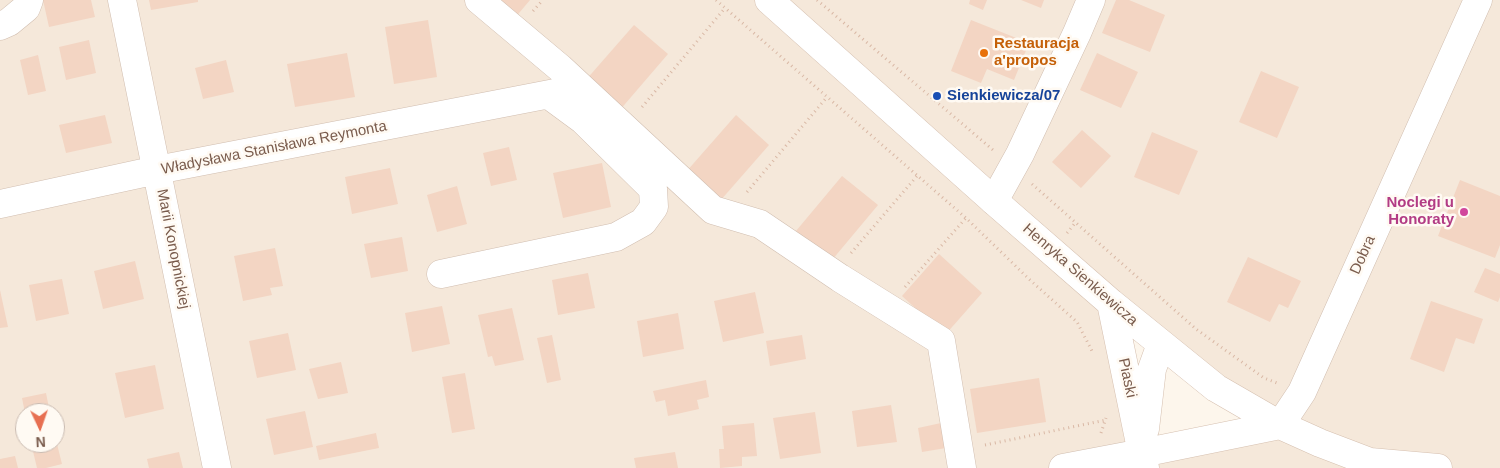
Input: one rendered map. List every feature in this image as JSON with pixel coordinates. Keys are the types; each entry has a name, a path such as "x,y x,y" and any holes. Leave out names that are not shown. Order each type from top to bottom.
{"street":[{"path":"0,26 9,22 26,8 29,0"},
{"name":"Marii Konopnickiej","path":"122,0 217,468"},
{"path":"479,0 560,68 713,210 760,224 833,274 941,340 961,459"},
{"name":"Henryka Sienkiewicza","path":"768,0 1111,303 1216,388 1280,425 1370,462 1438,468"},
{"path":"994,201 1013,167 1091,0"},
{"name":"Dobra","path":"1280,425 1302,392 1478,0"},
{"name":"Władysława Stanisława Reymonta","path":"0,204 157,170 581,88"},
{"path":"441,274 616,238 644,222 654,208 653,189 583,120 549,95"},
{"name":"Piaski","path":"1111,303 1143,460"},
{"name":"Piaski","path":"1143,460 1152,369 1161,344"},
{"path":"1064,468 1101,460 1143,460 1280,425"}],"path":[{"path":"716,0 966,218 1077,322 1091,348 1093,358"},
{"path":"817,0 1013,167 1196,329 1264,378 1302,392"},
{"path":"624,128 725,8"},
{"path":"728,214 827,97"},
{"path":"833,274 917,176"},
{"path":"887,307 966,218"},
{"path":"1101,460 1098,440 1107,420 1105,411"},
{"path":"961,459 1107,420"}],"shaded area":[{"path":"0,0 1500,0 1500,468 0,468","holes":["1112,304 1279,425 1142,453"]}],"building":[{"path":"43,0 91,0 95,17 49,27"},
{"path":"149,0 198,0 198,2 151,10"},
{"path":"492,0 530,0 514,19"},
{"path":"970,0 987,0 983,10 969,4"},
{"path":"1021,0 1044,0 1041,8"},
{"path":"1116,0 1129,0 1165,15 1150,52 1102,33"},
{"path":"428,20 437,77 394,84 385,27"},
{"path":"971,20 1029,43 1014,80 987,69 981,83 951,71"},
{"path":"634,25 668,54 619,111 585,81"},
{"path":"89,40 96,73 66,80 59,47"},
{"path":"347,53 355,97 295,107 287,64"},
{"path":"1097,53 1138,72 1121,108 1080,90"},
{"path":"38,55 46,91 28,95 20,60"},
{"path":"226,60 234,92 203,99 195,68"},
{"path":"1261,71 1299,87 1277,138 1239,122"},
{"path":"105,115 112,143 66,153 59,125"},
{"path":"736,115 769,145 720,201 686,172"},
{"path":"1082,130 1111,156 1081,188 1052,162"},
{"path":"1152,132 1198,151 1179,195 1134,177"},
{"path":"509,147 517,180 491,186 483,153"},
{"path":"602,163 611,207 563,218 553,173"},
{"path":"390,168 398,204 352,214 345,177"},
{"path":"842,176 878,205 832,260 796,231"},
{"path":"1460,180 1500,196 1500,245 1495,258 1438,236"},
{"path":"457,186 467,224 437,232 427,195"},
{"path":"402,237 408,271 371,278 364,244"},
{"path":"275,248 283,286 270,288 272,295 243,301 234,256"},
{"path":"939,254 982,293 945,335 902,296"},
{"path":"1248,257 1301,281 1288,308 1279,304 1270,322 1227,302"},
{"path":"135,261 144,299 103,309 94,271"},
{"path":"1485,268 1500,274 1500,297 1498,302 1474,292"},
{"path":"588,273 595,308 558,315 552,280"},
{"path":"62,279 69,314 36,321 29,285"},
{"path":"0,290 8,327 0,328"},
{"path":"755,292 764,333 723,342 714,301"},
{"path":"1431,301 1483,319 1474,344 1456,338 1444,372 1410,359"},
{"path":"442,306 450,344 412,352 405,313"},
{"path":"512,308 524,360 495,366 492,356 488,357 478,315"},
{"path":"678,313 684,349 643,357 637,321"},
{"path":"288,333 296,370 257,378 249,341"},
{"path":"552,335 561,380 547,383 537,338"},
{"path":"802,335 806,359 770,366 766,341"},
{"path":"341,362 348,393 318,399 309,369"},
{"path":"155,365 164,409 125,418 115,373"},
{"path":"465,373 475,429 452,433 442,377"},
{"path":"1039,378 1046,422 977,433 970,389"},
{"path":"706,380 709,397 697,400 699,409 668,416 665,400 656,402 653,391"},
{"path":"46,393 48,403 23,403 22,398"},
{"path":"891,405 897,442 857,447 852,411"},
{"path":"305,411 313,447 274,455 266,419"},
{"path":"815,412 821,453 780,459 773,418"},
{"path":"754,423 757,456 742,457 742,466 720,468 719,449 724,449 722,426"},
{"path":"941,423 946,448 922,452 918,428"},
{"path":"376,433 379,448 319,460 316,446"},
{"path":"179,452 183,468 149,468 147,459"},
{"path":"675,452 678,468 636,468 634,458"},
{"path":"33,453 59,453 62,464 37,468"},
{"path":"15,456 18,468 0,468 0,459"}],"place":[{"name":"Restauracja a'propos","path":"984,53"},
{"name":"Sienkiewicza/07","path":"937,96"},
{"name":"Noclegi u Honoraty","path":"1464,212"}]}
